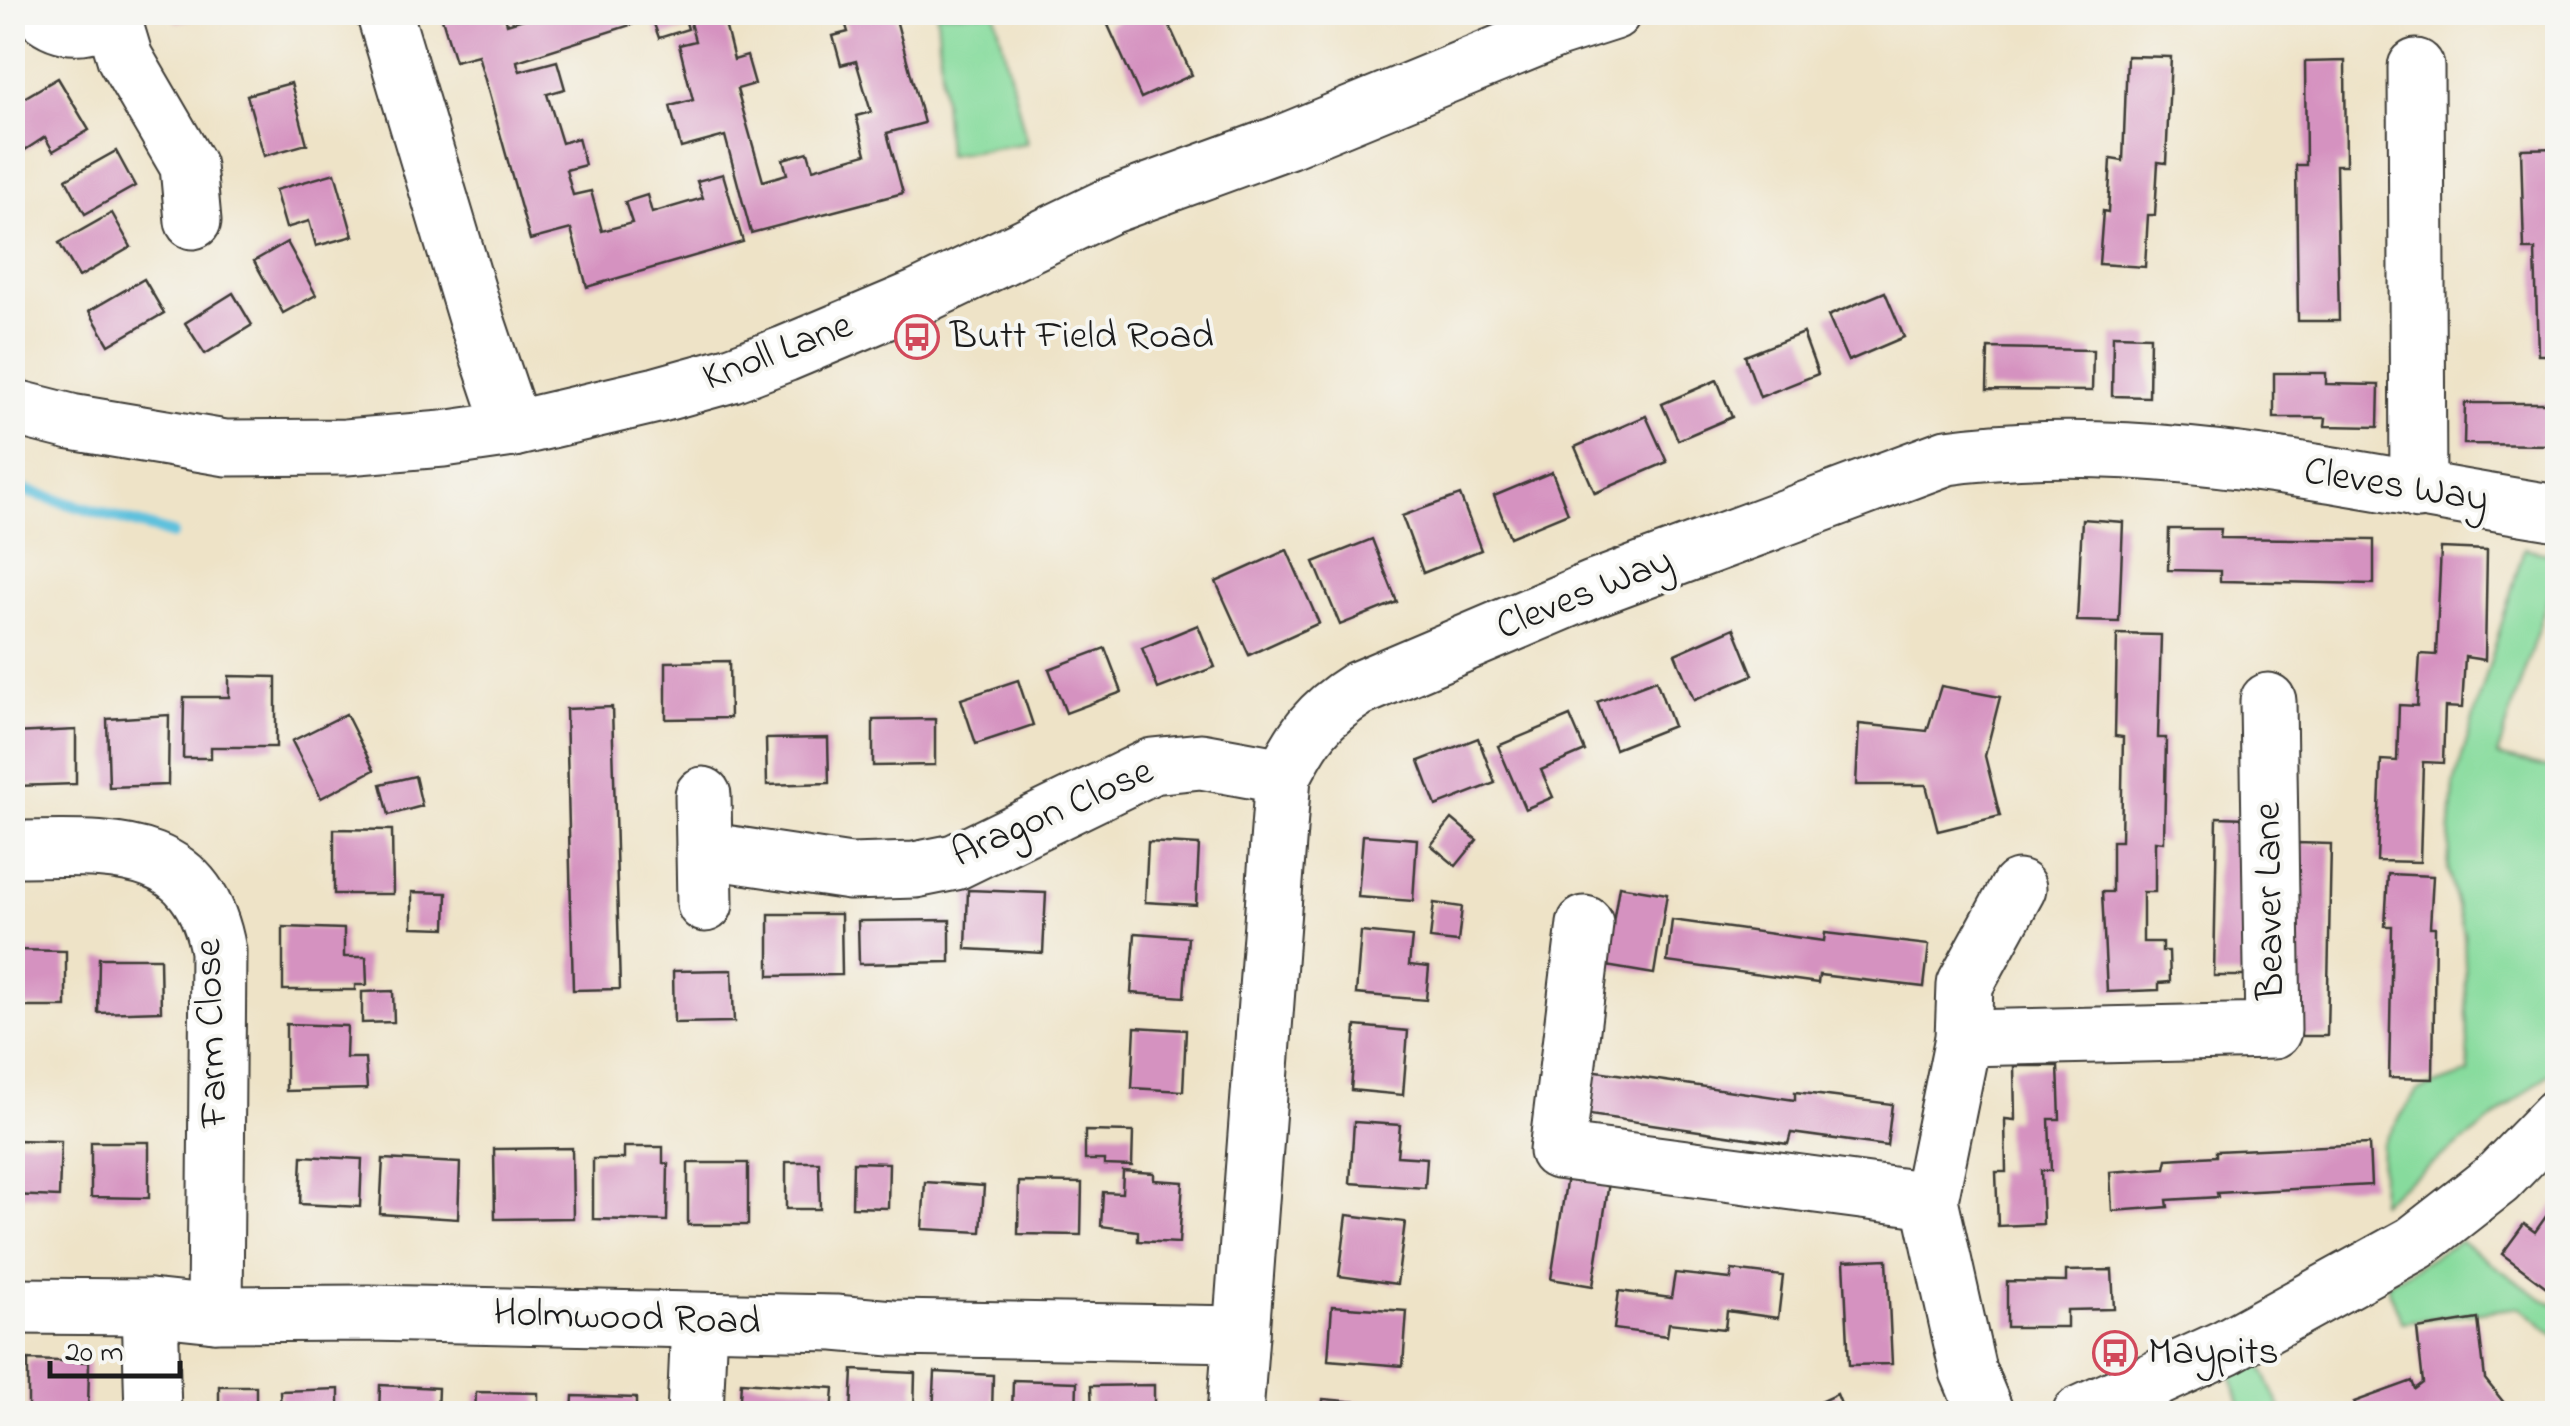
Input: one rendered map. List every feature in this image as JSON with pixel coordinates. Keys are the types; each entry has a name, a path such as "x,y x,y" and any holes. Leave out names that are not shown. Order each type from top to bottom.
{"street":[{"path":"12,31 30,12"},
{"path":"40,12 63,26 80,28 113,14 126,58 188,166 193,222"},
{"path":"384,12 477,322 514,429"},
{"name":"Knoll Lane","path":"12,407 71,422 226,448 346,447 514,429 658,395 768,361 918,298 1109,206 1288,141 1556,30 1613,12"},
{"path":"2416,67 2418,491"},
{"name":"Cleves Way","path":"1235,1414 1282,776 1302,738 1326,709 1358,689 1593,589 1947,456 2053,447 2205,456 2558,513"},
{"name":"Beaver Lane","path":"1963,1038 2273,1030 2268,701"},
{"name":"Aragon Close","path":"704,850 850,872 914,870 955,862 1152,766 1201,761 1282,776"},
{"path":"703,794 704,904"},
{"name":"Farm Close","path":"12,850 102,850 146,855 188,881 214,925 218,951 215,1314"},
{"path":"1986,1414 1968,1371 1930,1200 1963,1038 1965,985 2018,888"},
{"path":"1585,924 1557,1151 1684,1189 1930,1200"},
{"path":"2080,1414 2226,1347 2414,1243 2497,1179 2558,1116"},
{"name":"Holmwood Road","path":"12,1306 150,1307 215,1314 388,1313 1241,1334"},
{"path":"150,1307 152,1414"},
{"path":"696,1414 699,1322"}],"green space":[{"path":"937,13 995,13 1027,143 947,155"},
{"path":"2524,548 2557,555 2557,581 2552,585 2497,756 2557,770 2557,1067 2486,1125 2380,1202 2382,1145 2417,1091 2469,1073 2464,934 2448,870 2454,784"},
{"path":"2460,1241 2557,1306 2557,1337 2520,1307 2402,1322 2387,1284"},
{"path":"2253,1348 2283,1413 2243,1413 2228,1364"}],"building":[{"path":"174,12 209,12 209,14 176,22"},
{"path":"440,12 504,12 507,24 547,12 683,12 688,29 659,38 652,18 517,61 518,66 520,71 557,61 565,89 547,94 562,143 578,138 585,165 566,170 573,195 591,191 602,231 632,223 625,202 647,195 652,213 703,198 697,181 723,174 743,242 587,287 571,229 530,240 478,55 455,61"},
{"path":"687,12 722,12 734,60 747,56 755,84 737,89 763,181 787,174 783,159 808,152 813,169 866,154 856,116 871,112 856,61 841,65 833,36 848,32 842,12 894,12 924,123 887,133 903,193 751,233 725,136 681,148 670,106 693,100 679,45 695,41"},
{"path":"1117,12 1163,12 1192,75 1141,98 1108,25 1121,19"},
{"path":"2127,56 2171,57 2166,163 2158,162 2155,215 2148,215 2145,267 2099,264 2103,211 2108,212 2111,159 2123,161"},
{"path":"2345,61 2346,165 2336,165 2339,321 2298,321 2296,165 2306,165 2305,62"},
{"path":"58,78 89,130 53,151 45,137 25,150 12,129 12,105"},
{"path":"291,83 307,144 264,156 247,95"},
{"path":"2558,148 2558,355 2538,355 2535,250 2524,250 2521,149"},
{"path":"116,151 135,186 85,214 66,179"},
{"path":"335,173 353,236 316,246 309,221 286,228 275,190"},
{"path":"112,213 131,247 79,277 59,243"},
{"path":"287,242 316,295 283,313 254,261"},
{"path":"144,279 164,313 109,345 89,311"},
{"path":"1885,292 1904,337 1848,361 1828,316"},
{"path":"233,293 252,325 205,354 185,323"},
{"path":"1803,333 1818,374 1760,397 1745,356"},
{"path":"2113,335 2150,336 2149,397 2112,396"},
{"path":"1988,348 2093,350 2092,391 1987,390"},
{"path":"2274,373 2326,373 2326,384 2379,385 2378,427 2325,426 2326,418 2274,418"},
{"path":"1717,380 1732,417 1678,440 1662,404"},
{"path":"2465,403 2558,403 2558,445 2464,444"},
{"path":"1646,416 1667,462 1595,493 1575,447"},
{"path":"1552,472 1568,513 1510,537 1494,496"},
{"path":"1460,495 1481,550 1423,573 1402,516"},
{"path":"2082,519 2123,522 2119,622 2077,621"},
{"path":"2169,529 2221,529 2220,538 2374,540 2374,584 2220,581 2220,571 2168,570"},
{"path":"1372,539 1397,602 1340,625 1314,562"},
{"path":"2441,548 2487,550 2485,660 2465,657 2462,708 2445,707 2443,763 2423,762 2420,862 2377,861 2381,760 2397,761 2399,705 2417,706 2420,654 2436,655"},
{"path":"1287,550 1319,623 1249,655 1216,582"},
{"path":"1198,625 1215,667 1158,689 1142,648"},
{"path":"1734,628 1753,675 1694,700 1675,654"},
{"path":"2117,634 2161,635 2158,738 2166,738 2164,842 2155,841 2155,892 2143,892 2143,942 2162,942 2162,951 2169,951 2170,982 2159,983 2159,990 2107,992 2102,892 2112,892 2112,841 2121,841 2123,737 2115,736"},
{"path":"1105,648 1122,692 1066,713 1049,669"},
{"path":"729,661 730,718 666,719 666,662"},
{"path":"229,676 276,677 276,747 211,747 211,758 183,758 184,697 229,697"},
{"path":"1018,680 1033,725 976,744 961,699"},
{"path":"1656,680 1673,726 1615,749 1597,702"},
{"path":"1941,686 2000,697 1985,756 2000,816 1938,831 1926,785 1856,785 1859,724 1927,731"},
{"path":"612,707 620,989 573,990 566,709"},
{"path":"346,714 374,770 321,798 292,741"},
{"path":"169,715 168,785 109,787 107,719"},
{"path":"1570,716 1585,751 1541,770 1553,797 1525,809 1498,746"},
{"path":"935,719 935,765 873,766 873,720"},
{"path":"76,730 76,784 16,786 14,733"},
{"path":"828,738 829,783 767,785 766,739"},
{"path":"1478,738 1495,783 1436,806 1419,761"},
{"path":"415,776 422,806 389,815 381,784"},
{"path":"2217,817 2248,818 2246,976 2214,976"},
{"path":"1452,819 1477,840 1456,866 1431,845"},
{"path":"334,829 392,830 393,894 334,894"},
{"path":"1363,835 1417,839 1413,901 1358,897"},
{"path":"1148,842 1199,845 1196,905 1145,902"},
{"path":"2295,843 2331,844 2327,1036 2290,1036"},
{"path":"2388,874 2433,876 2433,1079 2389,1078 2392,926 2385,926"},
{"path":"1619,886 1667,894 1654,974 1606,966"},
{"path":"968,890 1046,893 1043,953 966,949"},
{"path":"412,892 447,893 446,928 412,927"},
{"path":"1434,903 1462,907 1458,942 1430,939"},
{"path":"769,914 841,914 842,975 769,976"},
{"path":"950,920 950,962 859,964 858,921"},
{"path":"1672,920 1824,941 1825,933 1929,945 1924,987 1819,975 1818,983 1667,962"},
{"path":"283,927 344,929 344,957 366,957 367,985 355,985 355,990 283,990"},
{"path":"1361,932 1412,937 1409,965 1429,967 1426,1000 1356,994"},
{"path":"1135,933 1188,937 1184,997 1131,993"},
{"path":"12,950 66,951 66,1007 14,1007"},
{"path":"99,958 160,958 161,1011 98,1013"},
{"path":"732,970 734,1022 674,1023 673,971"},
{"path":"393,991 394,1022 362,1023 362,992"},
{"path":"286,1024 347,1026 346,1058 365,1058 367,1089 286,1091"},
{"path":"1356,1026 1408,1031 1403,1095 1351,1090"},
{"path":"1135,1027 1186,1030 1183,1091 1132,1088"},
{"path":"2014,1066 2058,1066 2060,1119 2049,1119 2051,1171 2041,1171 2043,1224 1998,1226 1996,1172 2006,1172 2005,1119 2015,1120"},
{"path":"1590,1070 1795,1100 1795,1092 1892,1104 1887,1146 1791,1133 1788,1144 1583,1114"},
{"path":"1354,1122 1400,1125 1397,1156 1427,1158 1425,1188 1350,1183"},
{"path":"1085,1131 1133,1132 1132,1166 1085,1160"},
{"path":"12,1140 61,1141 59,1197 12,1195"},
{"path":"91,1142 149,1142 149,1198 91,1197"},
{"path":"2369,1144 2371,1185 2217,1193 2218,1197 2167,1200 2168,1207 2112,1211 2110,1172 2165,1168 2167,1159 2216,1156 2216,1151"},
{"path":"624,1147 663,1147 663,1163 668,1164 667,1221 593,1219 593,1159 624,1159"},
{"path":"572,1148 573,1218 495,1219 494,1149"},
{"path":"302,1156 362,1159 360,1207 300,1204"},
{"path":"383,1159 460,1163 458,1219 380,1214"},
{"path":"786,1162 819,1162 820,1209 786,1209"},
{"path":"853,1162 889,1163 888,1208 852,1207"},
{"path":"688,1163 748,1163 748,1225 688,1225"},
{"path":"1123,1171 1154,1173 1154,1180 1183,1182 1179,1243 1138,1241 1138,1231 1101,1226 1103,1192 1122,1193"},
{"path":"1567,1176 1609,1182 1593,1286 1551,1279"},
{"path":"925,1182 984,1186 981,1232 922,1229"},
{"path":"1019,1182 1082,1183 1081,1235 1018,1234"},
{"path":"2554,1205 2558,1207 2558,1278 2549,1289 2502,1254 2524,1224 2535,1232"},
{"path":"1347,1215 1405,1222 1397,1284 1339,1276"},
{"path":"1887,1259 1892,1364 1849,1365 1844,1261"},
{"path":"1732,1270 1783,1276 1778,1318 1727,1311 1725,1329 1669,1323 1667,1336 1614,1329 1619,1291 1671,1298 1675,1273 1731,1279"},
{"path":"2112,1270 2114,1309 2067,1310 2067,1327 2007,1327 2007,1281 2066,1282 2066,1271"},
{"path":"1332,1306 1407,1311 1403,1366 1328,1360"},
{"path":"2478,1319 2485,1379 2513,1414 2359,1414 2354,1402 2412,1381 2415,1389 2423,1383 2417,1329"},
{"path":"28,1360 89,1362 88,1414 28,1414"},
{"path":"853,1370 915,1373 914,1414 851,1414"},
{"path":"935,1372 993,1375 992,1414 933,1414"},
{"path":"1013,1380 1077,1382 1076,1414 1012,1414"},
{"path":"741,1382 834,1388 832,1414 739,1414"},
{"path":"380,1385 438,1388 437,1414 379,1414"},
{"path":"1154,1385 1154,1414 1092,1414 1091,1386"},
{"path":"219,1386 256,1386 256,1414 219,1414"},
{"path":"339,1389 339,1414 281,1414 280,1391"},
{"path":"476,1392 538,1393 538,1414 475,1414"},
{"path":"1837,1394 1845,1414 1794,1414"},
{"path":"573,1396 636,1398 636,1414 572,1414"},
{"path":"1323,1399 1414,1407 1414,1414 1322,1414"}],"waterway":[{"path":"12,487 172,534"}],"place":[{"name":"Butt Field Road","path":"917,337"},
{"name":"Maypits","path":"2115,1353"}]}
